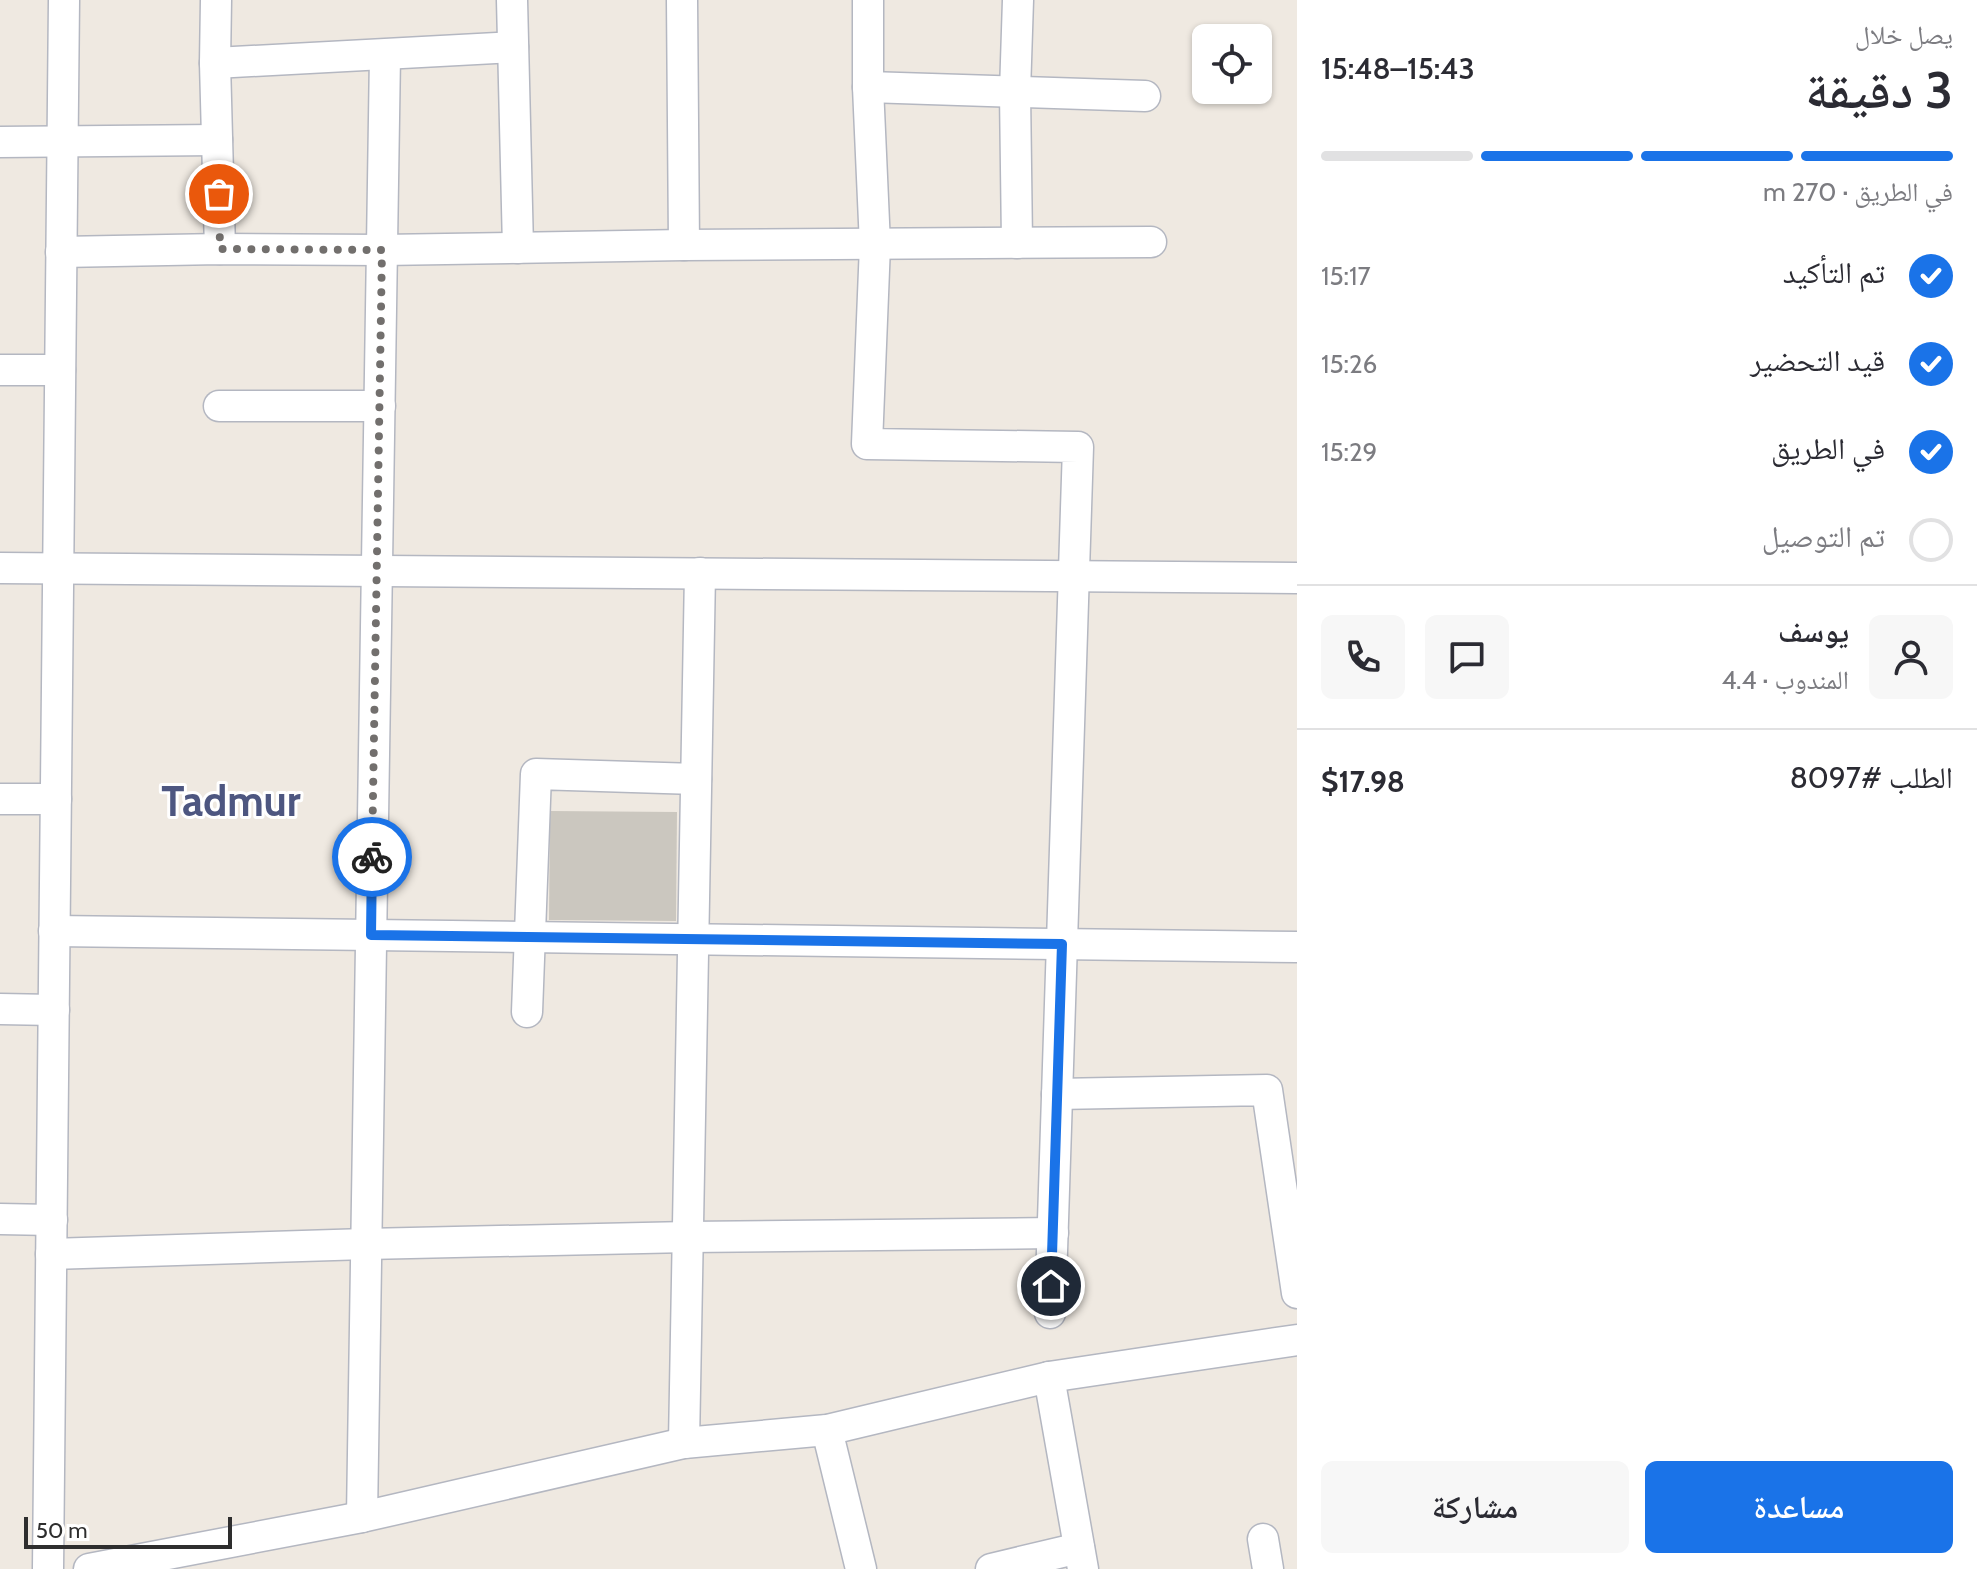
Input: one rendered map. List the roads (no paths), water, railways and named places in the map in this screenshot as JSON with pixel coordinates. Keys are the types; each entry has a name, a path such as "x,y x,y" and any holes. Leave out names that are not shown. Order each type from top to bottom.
{"street":[{"path":"48,1569 64,0"},
{"path":"216,0 220,249"},
{"path":"512,0 518,248"},
{"path":"682,0 684,245"},
{"path":"868,0 868,87 875,245 867,444 1078,447 1050,1313"},
{"path":"1017,243 1015,92 1018,0"},
{"path":"215,63 513,47"},
{"path":"362,1517 385,55"},
{"path":"868,87 1145,96"},
{"path":"0,142 217,140"},
{"path":"61,252 1151,242"},
{"path":"0,370 60,370"},
{"path":"219,406 380,406"},
{"path":"0,568 1297,578"},
{"path":"684,1443 700,573"},
{"path":"527,1012 536,774 696,779"},
{"path":"0,799 56,799"},
{"path":"54,931 1297,947"},
{"path":"0,1009 54,1010"},
{"path":"1057,1094 1267,1090 1297,1293"},
{"path":"0,1219 52,1220"},
{"path":"51,1254 688,1237 1053,1233"},
{"path":"89,1569 362,1517 684,1443 827,1430 1049,1377 1297,1340"},
{"path":"991,1569 1081,1558 1049,1377"},
{"path":"827,1430 861,1569"},
{"path":"1263,1539 1268,1569"}],"district":[{"name":"Tadmur","path":"231,801"}]}
